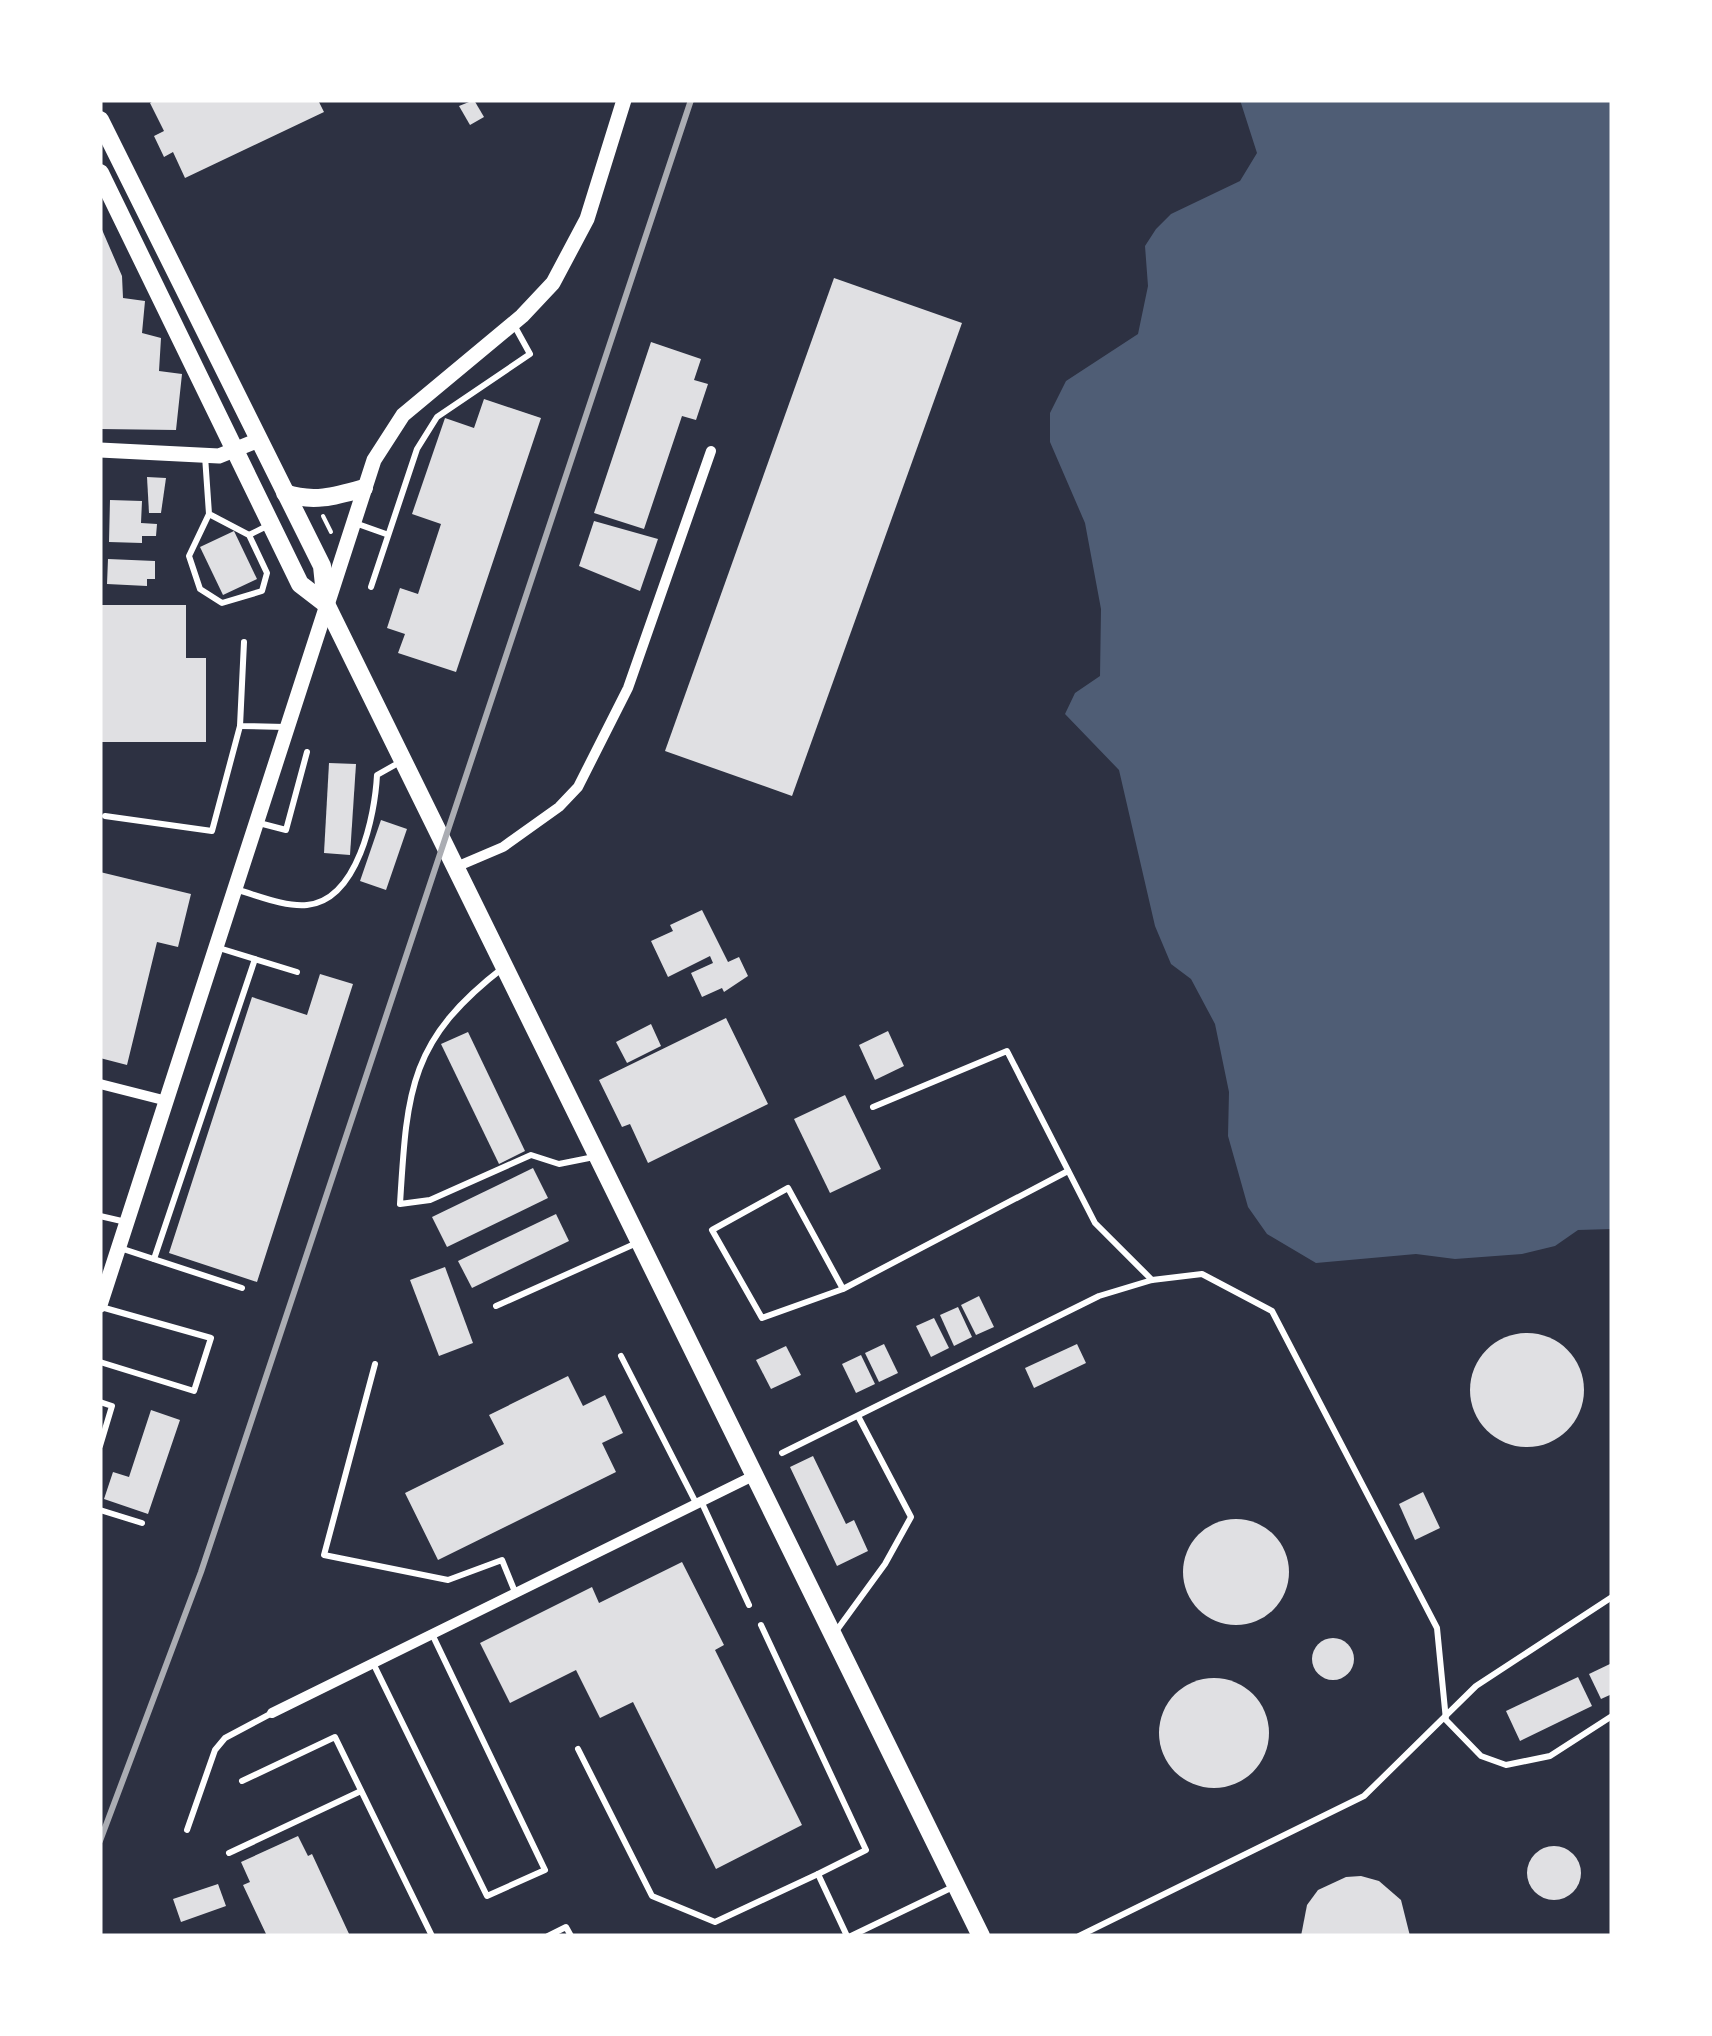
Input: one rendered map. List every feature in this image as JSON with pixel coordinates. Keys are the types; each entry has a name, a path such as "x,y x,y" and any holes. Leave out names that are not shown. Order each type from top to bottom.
{"main road":[{"path":"100,120 322,566 326,604 981,1936"},
{"path":"100,173 300,584 326,604"},
{"path":"285,493 302,499 329,498 364,488"}],"street":[{"path":"100,1306 238,890 374,460 403,414 513,323 552,283 587,219 624,100"},
{"path":"100,450 206,456 237,452 259,440"},
{"path":"456,868 503,846 559,807 578,787 628,688 711,451"},
{"path":"100,1084 166,1101"},
{"path":"272,1714 754,1475"}],"lane":[{"path":"371,588 386,534 418,449 437,417 530,354 513,323"},
{"path":"206,456 209,514 189,556 200,590 222,603 262,591 267,573 250,535 209,514"},
{"path":"352,522 386,534"},
{"path":"250,535 271,524"},
{"path":"105,816 212,831 240,726 244,642"},
{"path":"240,726 287,726"},
{"path":"258,823 286,830 308,752"},
{"path":"238,890 295,905 311,905 336,893 355,864 371,818 377,774 403,760"},
{"path":"218,948 297,972"},
{"path":"154,1259 255,959"},
{"path":"505,966 460,1001 419,1059 404,1142 400,1204 430,1200 531,1156 559,1164 598,1156"},
{"path":"873,1107 1007,1051 1095,1223 1152,1280"},
{"path":"843,1289 788,1188 712,1230 762,1318 843,1289 1068,1171"},
{"path":"100,1216 127,1222"},
{"path":"496,1306 640,1242"},
{"path":"119,1248 242,1288"},
{"path":"782,1453 1100,1296 1152,1280 1202,1274 1272,1312 1437,1628 1446,1720 1481,1756 1506,1764 1550,1756 1612,1716"},
{"path":"100,1306 212,1338 194,1391 100,1362"},
{"path":"620,1356 750,1606"},
{"path":"376,1364 324,1555 448,1580 502,1560 516,1594"},
{"path":"100,1402 112,1406 100,1446"},
{"path":"834,1636 885,1564 911,1516 858,1416"},
{"path":"100,1510 142,1523"},
{"path":"1079,1936 1364,1796 1446,1720 1476,1686 1612,1596"},
{"path":"578,1749 652,1896 715,1922 866,1850 761,1625"},
{"path":"374,1664 487,1896 546,1870 432,1634"},
{"path":"187,1830 215,1750 225,1738 272,1714"},
{"path":"242,1781 335,1737 432,1936"},
{"path":"229,1852 361,1790"},
{"path":"818,1874 853,1935 956,1886"},
{"path":"548,1936 566,1927 571,1936"}],"path":[{"path":"318,507 331,532"}],"water":[{"path":"1240,100 1612,100 1612,1229 1578,1230 1555,1246 1522,1254 1455,1259 1416,1254 1316,1263 1267,1234 1248,1207 1228,1136 1229,1092 1215,1024 1191,979 1171,964 1155,926 1119,770 1065,714 1075,693 1100,676 1101,609 1085,523 1050,442 1050,413 1066,381 1138,334 1148,286 1145,246 1156,229 1171,214 1240,181 1257,153"}],"building":[{"path":"318,100 324,112 185,178 173,152 164,157 154,136 164,131 150,103"},
{"path":"474,100 484,117 470,125 459,106"},
{"path":"100,225 122,276 123,298 145,301 142,333 161,338 159,371 182,374 176,430 100,429"},
{"path":"834,278 962,323 792,796 665,751"},
{"path":"651,342 701,359 694,380 708,384 696,420 682,416 644,529 594,513"},
{"path":"484,399 541,418 456,672 398,653 405,634 387,628 400,588 418,594 441,524 412,514 445,418 474,428"},
{"path":"147,477 166,478 161,513 149,513"},
{"path":"110,500 142,501 141,523 157,524 156,536 142,536 142,543 109,542"},
{"path":"594,521 658,539 640,591 579,566"},
{"path":"234,531 257,579 223,595 200,547"},
{"path":"108,559 155,561 155,579 147,579 147,586 107,584"},
{"path":"100,605 186,605 186,658 206,658 206,742 100,742"},
{"path":"329,763 356,764 350,855 324,853"},
{"path":"381,820 407,829 386,890 360,881"},
{"path":"100,872 191,894 178,947 157,942 127,1065 100,1058"},
{"path":"702,910 728,962 739,957 748,976 724,992 722,988 702,997 691,973 713,963 710,956 668,977 651,941 673,931 670,925"},
{"path":"320,974 353,984 257,1282 169,1253 252,997 307,1015"},
{"path":"726,1018 768,1104 648,1163 630,1124 622,1127 599,1080"},
{"path":"651,1024 661,1046 627,1063 616,1042"},
{"path":"888,1031 904,1066 875,1080 859,1045"},
{"path":"468,1032 525,1151 499,1164 441,1044"},
{"path":"845,1095 881,1169 830,1193 794,1119"},
{"path":"533,1168 548,1198 447,1247 432,1217"},
{"path":"556,1214 569,1241 472,1288 458,1261"},
{"path":"445,1267 473,1343 439,1356 410,1280"},
{"path":"979,1296 994,1327 976,1335 961,1305"},
{"path":"958,1307 972,1337 954,1346 940,1315"},
{"path":"934,1318 949,1348 931,1357 916,1326"},
{"path":"1527,1333 1549,1337 1568,1349 1580,1368 1584,1390 1580,1412 1568,1431 1549,1443 1527,1447 1505,1443 1486,1431 1474,1412 1470,1390 1474,1368 1486,1349 1505,1337"},
{"path":"884,1344 898,1373 879,1382 865,1353"},
{"path":"1077,1344 1086,1363 1034,1388 1025,1368"},
{"path":"786,1346 801,1375 771,1389 756,1360"},
{"path":"861,1355 875,1384 856,1393 842,1364"},
{"path":"568,1376 583,1406 605,1395 623,1433 602,1443 616,1472 438,1560 405,1493 504,1444 489,1415"},
{"path":"151,1410 180,1420 148,1514 104,1499 113,1472 129,1477"},
{"path":"813,1456 846,1524 854,1520 868,1551 837,1566 790,1467"},
{"path":"1423,1492 1440,1528 1415,1540 1399,1504"},
{"path":"1236,1519 1256,1523 1273,1535 1285,1552 1289,1572 1285,1592 1273,1609 1256,1621 1236,1625 1216,1621 1199,1609 1187,1592 1183,1572 1187,1552 1199,1535 1216,1523"},
{"path":"682,1562 724,1645 715,1650 802,1825 716,1869 633,1702 600,1718 576,1670 510,1703 480,1643 592,1587 599,1603"},
{"path":"1333,1638 1348,1644 1354,1659 1348,1674 1333,1680 1318,1674 1312,1659 1318,1644"},
{"path":"1612,1663 1612,1694 1601,1699 1589,1674"},
{"path":"1578,1677 1592,1706 1520,1741 1506,1711"},
{"path":"1214,1678 1235,1683 1253,1694 1264,1712 1269,1733 1264,1754 1253,1772 1235,1783 1214,1788 1193,1783 1175,1772 1164,1754 1159,1733 1164,1712 1175,1694 1193,1683"},
{"path":"298,1836 308,1856 312,1854 350,1936 267,1936 243,1885 250,1882 241,1862"},
{"path":"1554,1846 1573,1854 1581,1873 1573,1892 1554,1900 1535,1892 1527,1873 1535,1854"},
{"path":"1346,1877 1379,1881 1401,1900 1410,1936 1301,1936 1307,1905 1318,1890"},
{"path":"218,1884 226,1906 181,1922 173,1899"}],"railway":[{"path":"100,1841 201,1572 691,100"}]}
